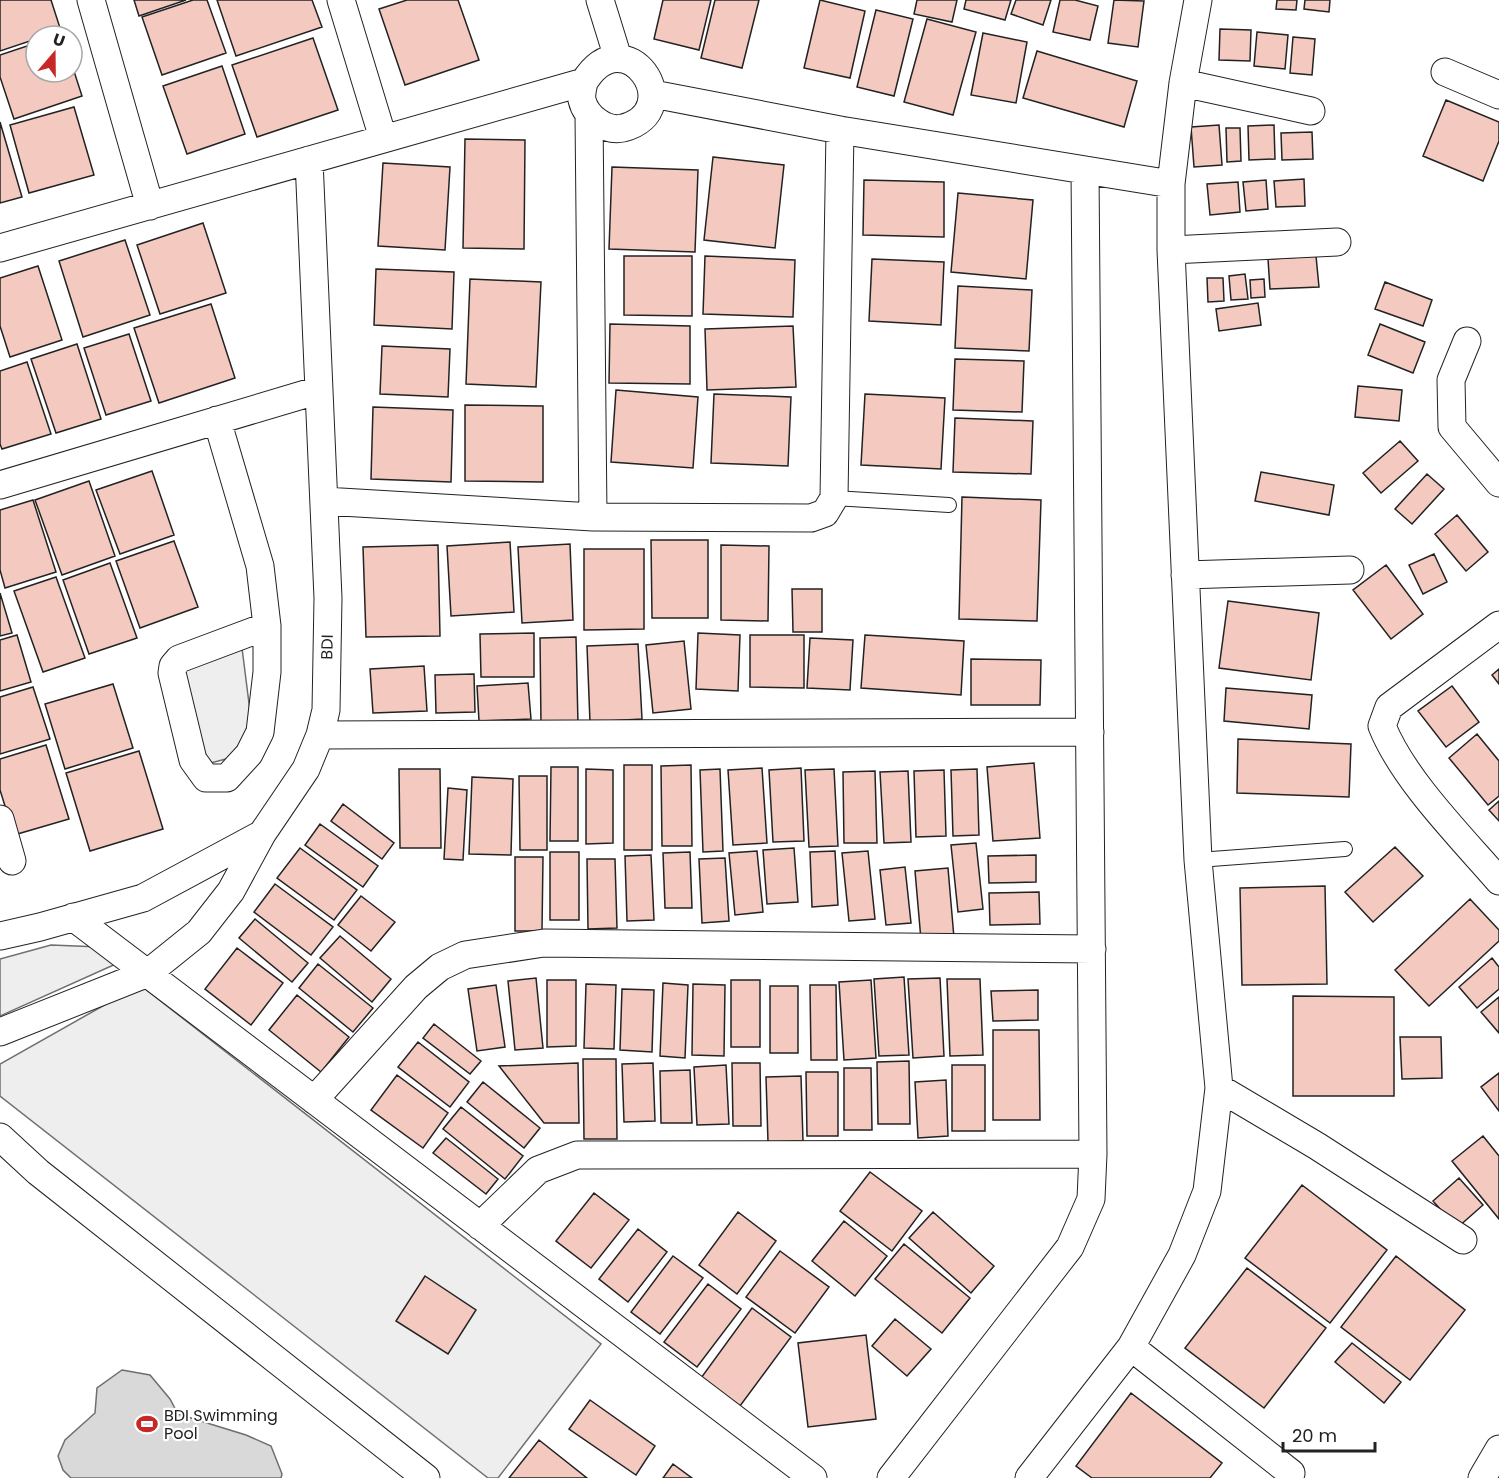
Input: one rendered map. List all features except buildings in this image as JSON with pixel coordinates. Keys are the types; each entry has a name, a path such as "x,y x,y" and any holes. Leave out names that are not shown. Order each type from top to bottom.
{"street":[{"path":"92,0 150,206"},
{"path":"341,0 383,138"},
{"path":"600,0 618,58"},
{"path":"1029,1478 1131,1347 1182,1255 1207,1191 1219,1088 1198,860 1171,250 1171,184 1183,83 1198,0"},
{"path":"589,115 603,126 620,129 636,123 648,110 653,94 650,80 642,69 631,61 618,58 603,61 591,69 584,82 582,99 589,115 593,517"},
{"path":"1445,72 1499,95"},
{"path":"0,248 584,82"},
{"path":"1183,83 1311,111"},
{"path":"653,94 840,130 1171,184"},
{"path":"324,501 593,517 811,518 825,513 834,498 840,130"},
{"name":"BDI","path":"0,936 143,898 262,834 306,770 320,735 326,710 328,609 309,160"},
{"path":"891,1478 1070,1247 1091,1199 1093,1154 1092,949 1085,170"},
{"path":"1171,250 1337,242"},
{"path":"1467,341 1451,381 1452,427 1499,483"},
{"path":"0,485 319,390"},
{"path":"217,420 260,567 267,626 267,672 260,732 249,754 227,778 206,778 193,760 173,666 179,659 267,626"},
{"path":"1185,574 1350,570"},
{"path":"1499,625 1389,707 1382,726 1388,741 1425,795 1499,881"},
{"path":"320,735 1090,732"},
{"path":"0,819 12,861"},
{"path":"0,1032 148,973 199,932 231,891 262,834"},
{"path":"73,917 813,1478"},
{"path":"314,1100 416,987 440,967 465,955 544,943 1092,949"},
{"path":"1219,1088 1317,1146 1463,1240"},
{"path":"0,1137 38,1172 426,1478"},
{"path":"480,1226 538,1170 577,1155 1093,1154"},
{"path":"1131,1347 1291,1473"},
{"path":"1482,1478 1499,1449"}],"lane":[{"path":"834,498 949,505"},
{"path":"1198,860 1345,849"}],"shaded area":[{"path":"242,648 253,735 237,756 207,764 179,667"},
{"path":"51,945 100,947 118,963 0,1016 0,959"},
{"path":"140,985 601,1344 498,1478 488,1478 0,1096 0,1064"},
{"name":"BDI Swimming Pool","path":"122,1370 150,1375 170,1399 178,1414 246,1435 271,1446 282,1474 281,1478 71,1478 63,1470 58,1456 65,1440 95,1413 97,1388"}],"place":[{"name":"BDI Swimming Pool","path":"147,1424"}]}
